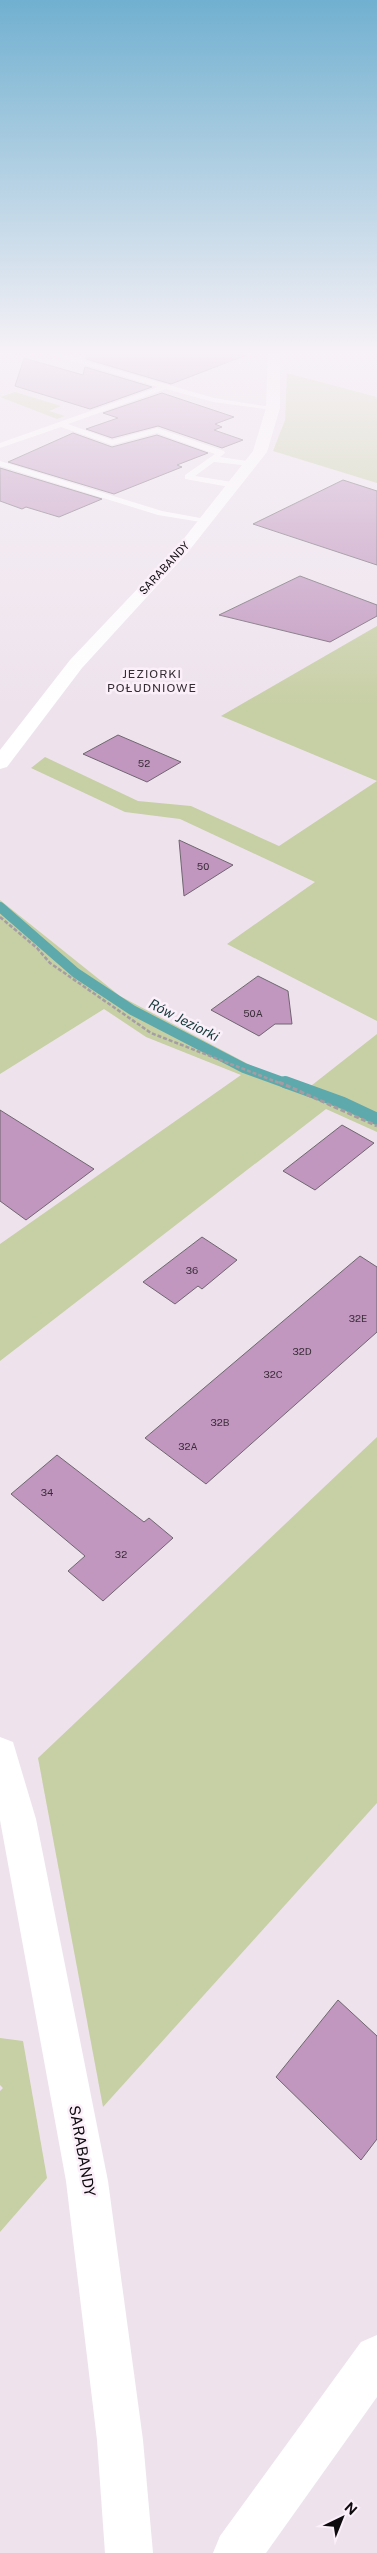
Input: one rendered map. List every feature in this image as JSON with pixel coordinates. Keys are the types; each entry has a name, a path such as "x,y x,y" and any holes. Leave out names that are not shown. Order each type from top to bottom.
{"street":[{"name":"SARABANDY","path":"0,763 5,747 76,664 207,520 247,469"},
{"name":"SARABANDY","path":"0,1754 18,1819 87,2181 120,2440 129,2553"},
{"path":"237,2553 377,2358"}],"lane":[{"path":"20,469 161,513 207,520"},
{"path":"200,469 188,478 235,485"}],"path":[{"path":"0,917 37,948 50,963 151,1033 301,1091 377,1126"}],"green space":[{"path":"332,469 377,469 377,483"},
{"path":"377,626 377,781 221,716"},
{"path":"45,757 138,801 191,806 279,846 377,781 377,1021 227,944 315,882 180,819 125,812 31,768"},
{"path":"0,900 120,996 250,1065 307,1089 377,1034 377,1132 326,1109 0,1361 0,1244 241,1075 146,1037 104,1009 0,1074"},
{"path":"377,1437 377,1803 103,2107 38,1758"},
{"path":"0,2038 23,2041 47,2178 0,2232 0,2091 3,2088 0,2085"}],"building":[{"path":"0,469 102,499 59,517 26,507 22,509 0,501"},
{"path":"32,469 177,469 114,494"},
{"path":"343,480 377,491 377,565 253,524"},
{"path":"300,576 377,605 377,616 330,642 219,615"},
{"path":"118,735 181,762 147,782 83,754"},
{"path":"179,840 233,865 184,896"},
{"path":"258,976 288,991 292,1024 275,1024 259,1036 211,1010"},
{"path":"0,1110 94,1169 26,1220 0,1201"},
{"path":"342,1125 374,1143 315,1190 283,1171"},
{"path":"202,1237 237,1260 202,1289 198,1286 175,1304 143,1282"},
{"path":"360,1256 377,1267 377,1332 206,1484 145,1438"},
{"path":"57,1455 144,1522 149,1518 173,1538 103,1601 68,1571 85,1556 11,1494"},
{"path":"338,2000 377,2036 377,2139 361,2160 276,2077"}],"waterway":[{"name":"Rów Jeziorki","path":"0,907 76,973 132,1010 244,1068 288,1084"},
{"name":"Rów Jeziorki","path":"285,1082 343,1103 377,1119"}],"district":[{"name":"JEZIORKI POŁUDNIOWE","path":"152,681"}]}
